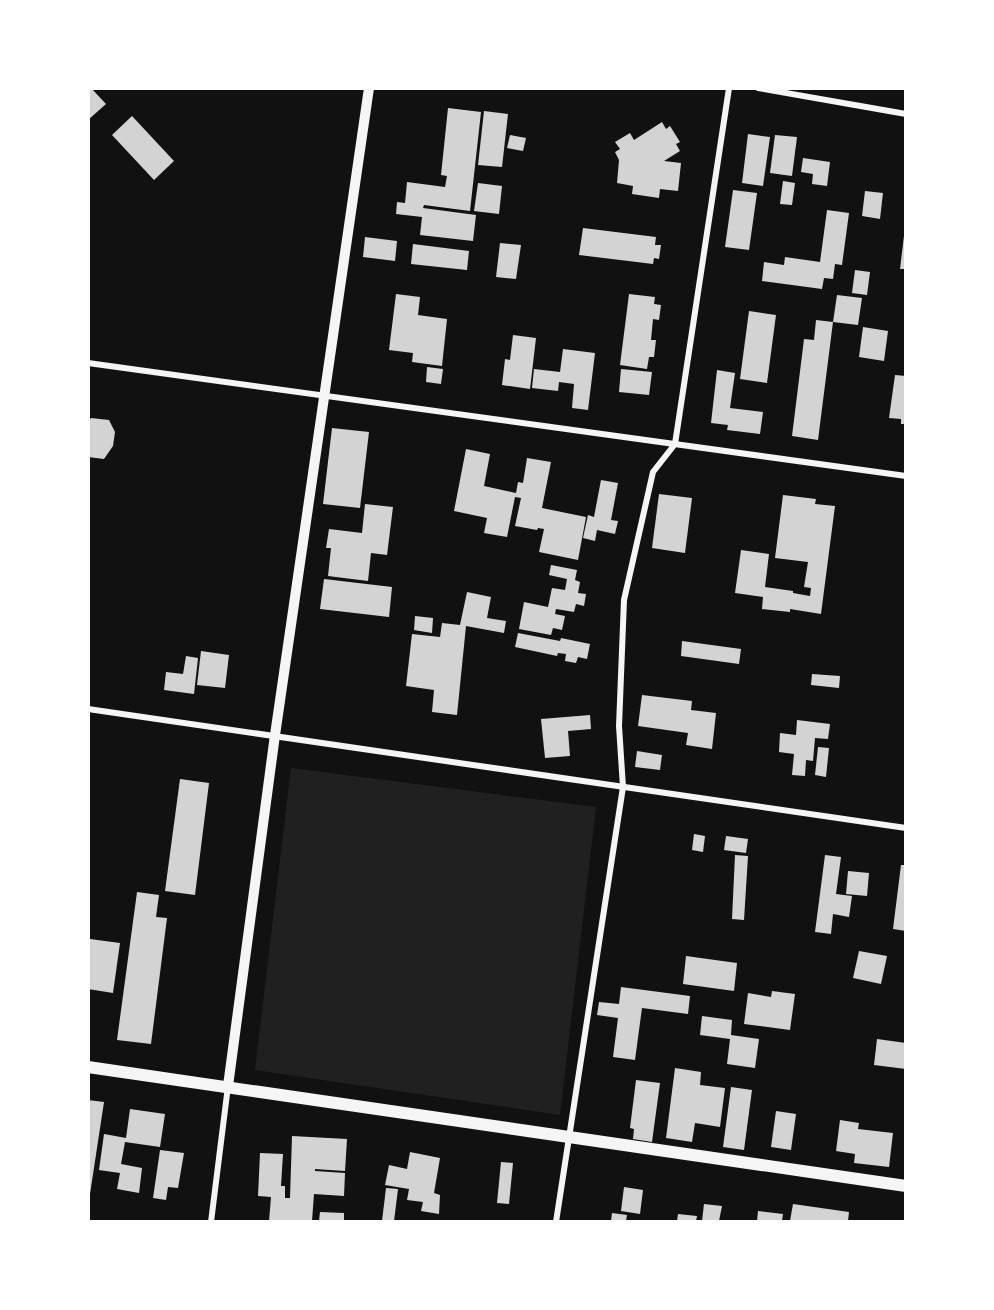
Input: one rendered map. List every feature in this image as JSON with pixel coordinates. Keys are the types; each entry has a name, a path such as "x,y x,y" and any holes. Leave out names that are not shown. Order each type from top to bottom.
{"main road":[{"path":"88,1067 906,1186"}],"street":[{"path":"211,1221 275,735 369,88"},
{"path":"556,1221 622,787 618,726 624,600 653,471 675,444 729,88"},
{"path":"758,88 906,114"},
{"path":"88,363 906,476"},
{"path":"88,709 906,828"}],"shaded area":[{"path":"291,768 596,807 560,1115 255,1070"}],"building":[{"path":"88,88 91,88 106,104 88,120"},
{"path":"448,108 481,112 470,211 424,205 423,208 476,215 473,241 420,235 422,217 396,214 397,202 405,203 407,182 445,187 447,176 441,175"},
{"path":"484,111 508,114 502,167 478,165"},
{"path":"132,116 174,161 154,180 112,135"},
{"path":"662,122 666,129 670,126 680,142 676,144 680,151 664,161 681,163 678,191 660,189 659,198 632,194 633,186 617,183 619,160 615,152 620,149 615,142 630,133 634,140"},
{"path":"748,134 770,137 763,186 742,183"},
{"path":"510,135 526,138 523,151 507,148"},
{"path":"775,135 797,137 792,176 770,173"},
{"path":"803,158 830,162 827,186 812,184 813,174 801,172"},
{"path":"783,181 795,183 792,205 780,204"},
{"path":"478,183 502,186 499,214 474,211"},
{"path":"733,190 757,193 749,250 725,247"},
{"path":"865,191 883,193 880,219 862,216"},
{"path":"827,210 849,213 842,265 835,264 833,279 824,278 822,289 762,281 764,262 784,265 785,257 820,262"},
{"path":"583,228 656,237 655,245 661,245 659,259 654,258 653,264 579,255"},
{"path":"904,236 906,236 906,269 900,269"},
{"path":"365,237 397,241 395,261 363,257"},
{"path":"500,243 521,245 516,279 496,277"},
{"path":"413,244 469,251 467,270 411,264"},
{"path":"855,270 870,272 867,295 852,293"},
{"path":"396,294 420,297 418,315 447,319 442,366 412,362 413,353 389,350"},
{"path":"629,294 655,297 654,304 661,305 659,320 653,319 651,340 656,340 654,357 649,357 647,369 620,365"},
{"path":"837,295 862,298 858,325 833,322"},
{"path":"749,311 776,315 767,383 740,379"},
{"path":"816,320 833,322 818,440 792,436 804,339 814,340"},
{"path":"863,327 888,331 884,361 859,357"},
{"path":"513,335 536,338 530,389 502,385 505,359 510,360"},
{"path":"563,349 595,353 588,410 572,408 574,384 559,382 558,391 532,388 534,369 560,372"},
{"path":"427,367 443,369 441,384 426,382"},
{"path":"621,369 652,372 649,395 619,392"},
{"path":"717,370 735,373 730,408 763,412 760,434 727,430 728,425 711,423"},
{"path":"895,375 906,376 906,424 901,424 901,419 889,418"},
{"path":"91,418 109,420 115,432 113,446 104,459 88,457 88,422"},
{"path":"332,428 369,432 360,508 323,504"},
{"path":"466,449 490,454 484,486 516,493 518,482 523,483 527,458 551,462 542,508 586,517 578,560 539,552 544,529 515,526 521,498 515,497 507,537 484,533 487,518 454,511"},
{"path":"601,480 618,483 611,520 618,521 615,534 597,530 595,541 583,538 588,515 594,517"},
{"path":"659,494 692,498 685,553 652,548"},
{"path":"783,495 816,499 815,504 835,506 821,614 790,609 790,612 762,609 763,597 735,593 741,550 769,554 765,587 810,596 811,588 804,587 808,562 775,558"},
{"path":"365,504 393,507 387,555 371,553 368,581 328,576 331,548 326,548 329,529 362,533"},
{"path":"551,565 577,570 575,580 580,582 578,593 586,594 584,606 576,604 574,612 556,609 555,614 565,616 562,630 553,628 551,635 519,629 524,602 548,607 552,588 565,590 567,579 549,575"},
{"path":"324,579 392,587 389,617 320,609"},
{"path":"467,592 491,597 487,618 506,621 504,633 466,626 457,715 432,712 434,690 406,686 412,634 440,637 442,623 460,625"},
{"path":"415,616 433,618 432,633 414,630"},
{"path":"518,633 590,644 587,659 578,657 576,663 565,661 566,654 558,653 557,656 515,647"},
{"path":"682,641 741,649 739,664 681,656"},
{"path":"201,651 229,655 225,688 197,685"},
{"path":"186,656 198,658 194,694 164,690 166,672 183,674"},
{"path":"812,674 840,676 839,688 811,685"},
{"path":"642,695 692,701 691,710 716,713 712,749 686,745 688,733 638,726"},
{"path":"590,715 591,729 568,731 570,756 545,758 541,719"},
{"path":"797,720 830,724 828,739 815,738 813,761 806,760 805,776 792,775 794,754 779,752 780,733 796,735"},
{"path":"818,747 829,748 826,777 815,775"},
{"path":"637,751 662,755 660,770 635,767"},
{"path":"180,779 209,783 195,895 165,891"},
{"path":"694,834 705,836 703,852 692,850"},
{"path":"726,836 748,839 746,853 724,850"},
{"path":"735,855 748,856 744,920 732,919"},
{"path":"825,855 841,857 836,894 852,896 849,917 833,914 831,934 815,932"},
{"path":"901,865 906,865 906,931 893,929"},
{"path":"848,871 869,873 867,896 846,894"},
{"path":"137,892 159,895 156,917 167,918 151,1044 117,1040"},
{"path":"90,939 120,943 113,993 88,989"},
{"path":"859,951 887,956 881,984 853,978"},
{"path":"686,956 737,963 734,991 683,984"},
{"path":"621,987 690,996 688,1014 642,1008 635,1060 613,1057 618,1018 597,1015 599,1002 619,1004"},
{"path":"772,991 795,994 790,1030 744,1024 748,993 771,997"},
{"path":"702,1016 732,1020 731,1035 759,1039 755,1068 727,1064 730,1039 700,1035"},
{"path":"877,1039 906,1043 906,1069 874,1065"},
{"path":"675,1068 701,1072 700,1085 725,1088 720,1127 695,1123 692,1142 666,1138"},
{"path":"636,1080 660,1083 652,1142 633,1139 634,1129 630,1128"},
{"path":"731,1087 752,1090 744,1150 723,1147"},
{"path":"88,1100 104,1102 90,1194 88,1194"},
{"path":"130,1109 165,1114 160,1147 125,1142 121,1164 142,1168 139,1193 117,1189 120,1173 99,1170 104,1134 126,1138"},
{"path":"776,1111 796,1114 791,1150 771,1147"},
{"path":"840,1120 859,1123 858,1129 893,1133 889,1167 854,1163 855,1154 836,1151"},
{"path":"292,1136 347,1139 345,1171 315,1169 315,1171 345,1173 344,1196 314,1194 312,1221 269,1221 271,1197 258,1196 260,1153 283,1154 281,1186 285,1186 285,1198 290,1198"},
{"path":"160,1150 184,1153 178,1188 168,1187 166,1200 153,1198"},
{"path":"410,1152 440,1158 434,1193 440,1195 439,1214 421,1211 423,1202 407,1200 409,1189 385,1185 389,1165 407,1169"},
{"path":"501,1162 513,1163 509,1204 497,1203"},
{"path":"624,1187 643,1190 640,1214 621,1211"},
{"path":"386,1188 398,1189 394,1221 382,1221"},
{"path":"704,1204 722,1206 719,1221 702,1221"},
{"path":"793,1204 849,1212 848,1221 790,1221"},
{"path":"758,1211 783,1214 782,1221 757,1221"},
{"path":"320,1212 344,1213 344,1221 319,1221"},
{"path":"612,1213 627,1215 626,1221 611,1221"},
{"path":"678,1214 697,1216 696,1221 677,1221"}]}
